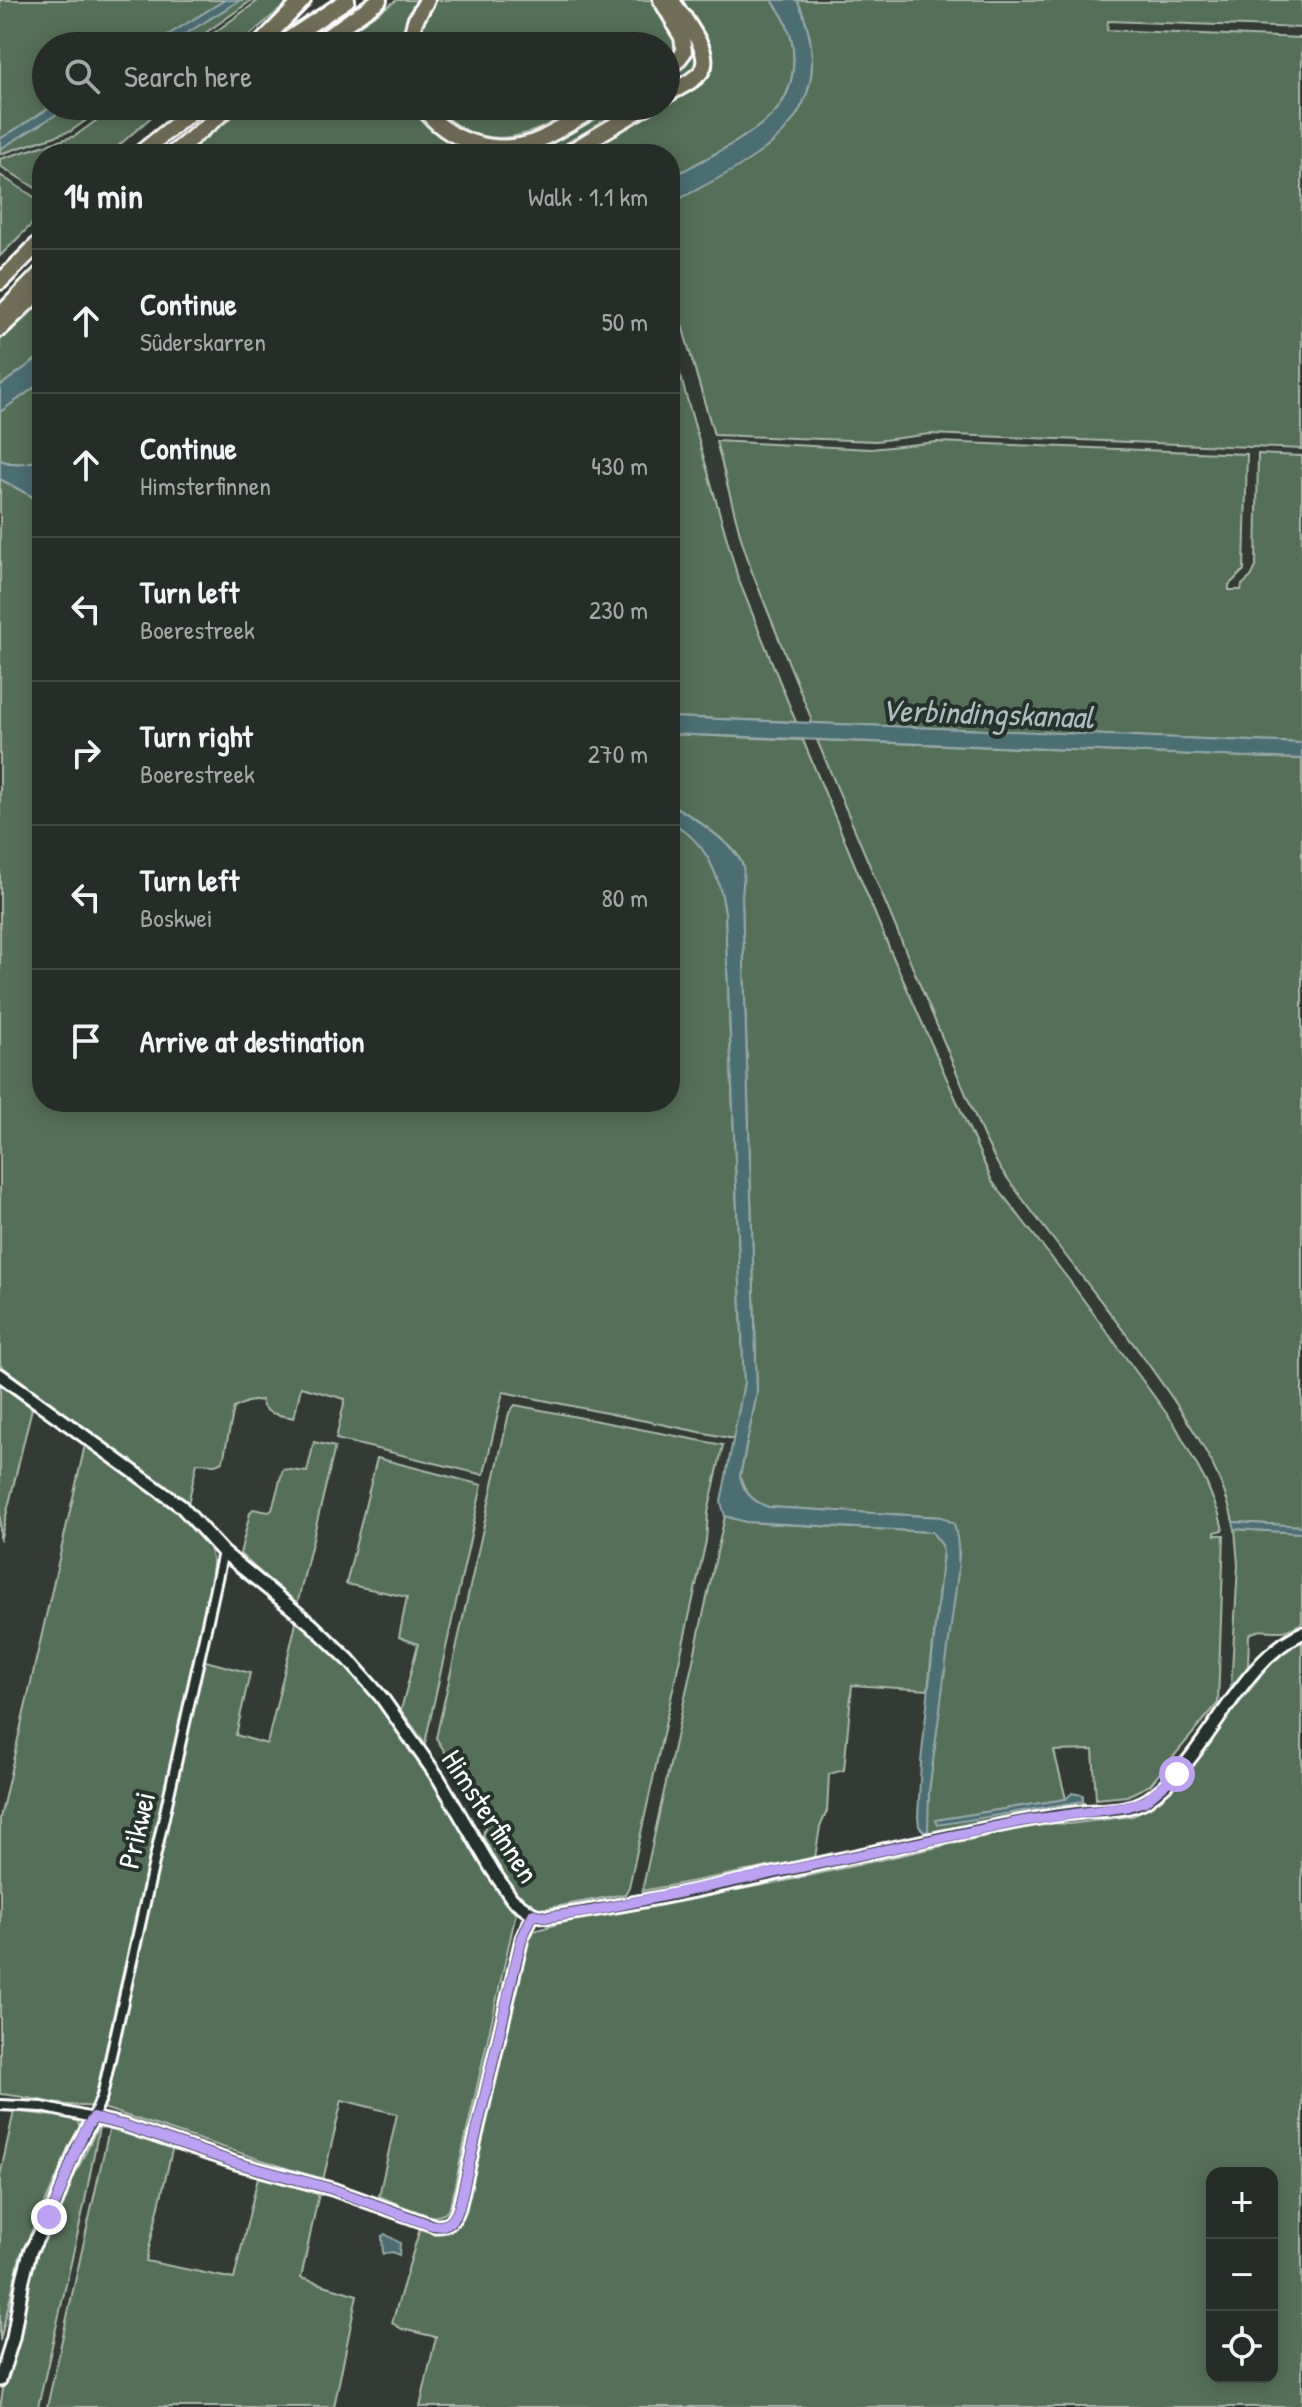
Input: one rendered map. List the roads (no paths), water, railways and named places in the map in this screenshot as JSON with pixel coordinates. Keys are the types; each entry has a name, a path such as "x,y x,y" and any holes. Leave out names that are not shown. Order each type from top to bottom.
{"highway":[{"path":"272,32 303,0"},
{"path":"299,32 347,0"},
{"path":"334,32 379,0"},
{"path":"412,32 427,0"},
{"path":"678,20 684,52 680,57"},
{"path":"678,20 701,48 704,59 699,74 680,86"},
{"path":"152,144 182,120"},
{"path":"184,144 214,120"},
{"path":"433,120 447,132 479,144"},
{"path":"522,144 538,140 574,120"},
{"path":"583,144 623,120"},
{"path":"0,282 32,250"},
{"path":"0,315 32,282"},
{"path":"0,329 32,299"}],"main road":[{"path":"660,0 678,20"},
{"path":"673,0 678,20"}],"street":[{"name":"Himsterfinnen","path":"0,1375 181,1506 223,1552 311,1624 349,1660 382,1698 439,1779 512,1899 533,1914 547,1917 591,1911 1023,1821 1125,1807 1145,1801 1177,1774 1264,1659 1302,1633"},
{"name":"Prikwei","path":"93,2118 102,2096 223,1552"},
{"path":"0,2105 42,2107 123,2125 236,2163 332,2189 428,2224 447,2225 456,2217 459,2208 519,1952 533,1914"},
{"path":"0,2380 13,2338 30,2252 56,2203 76,2149 93,2118"}],"water":[{"path":"225,0 240,0 189,32 173,32"},
{"path":"772,0 797,0 811,43 809,87 799,111 784,132 764,150 680,199 680,173 753,131 781,104 793,69 792,44 784,18"},
{"path":"32,119 47,120 0,149 0,139"},
{"path":"32,362 32,389 0,412 0,386"},
{"path":"0,460 32,462 32,497 0,479"},
{"path":"680,717 1302,743 1302,759 680,734"},
{"path":"680,810 722,840 739,858 744,870 742,899 757,1393 740,1476 742,1482 750,1496 768,1507 942,1517 954,1524 956,1530 958,1573 929,1791 928,1831 924,1832 919,1826 918,1817 921,1762 942,1545 932,1532 746,1522 725,1516 721,1502 744,1383 725,912 709,859 682,829"},
{"path":"1233,1522 1302,1526 1302,1533 1235,1529"},
{"path":"1072,1793 1083,1795 1083,1801 938,1825 936,1820 1066,1799"},
{"path":"385,2234 400,2243 399,2255 392,2252 383,2254 382,2236"}],"water label":[{"name":"Verbindingskanaal","path":"987,713"}]}
